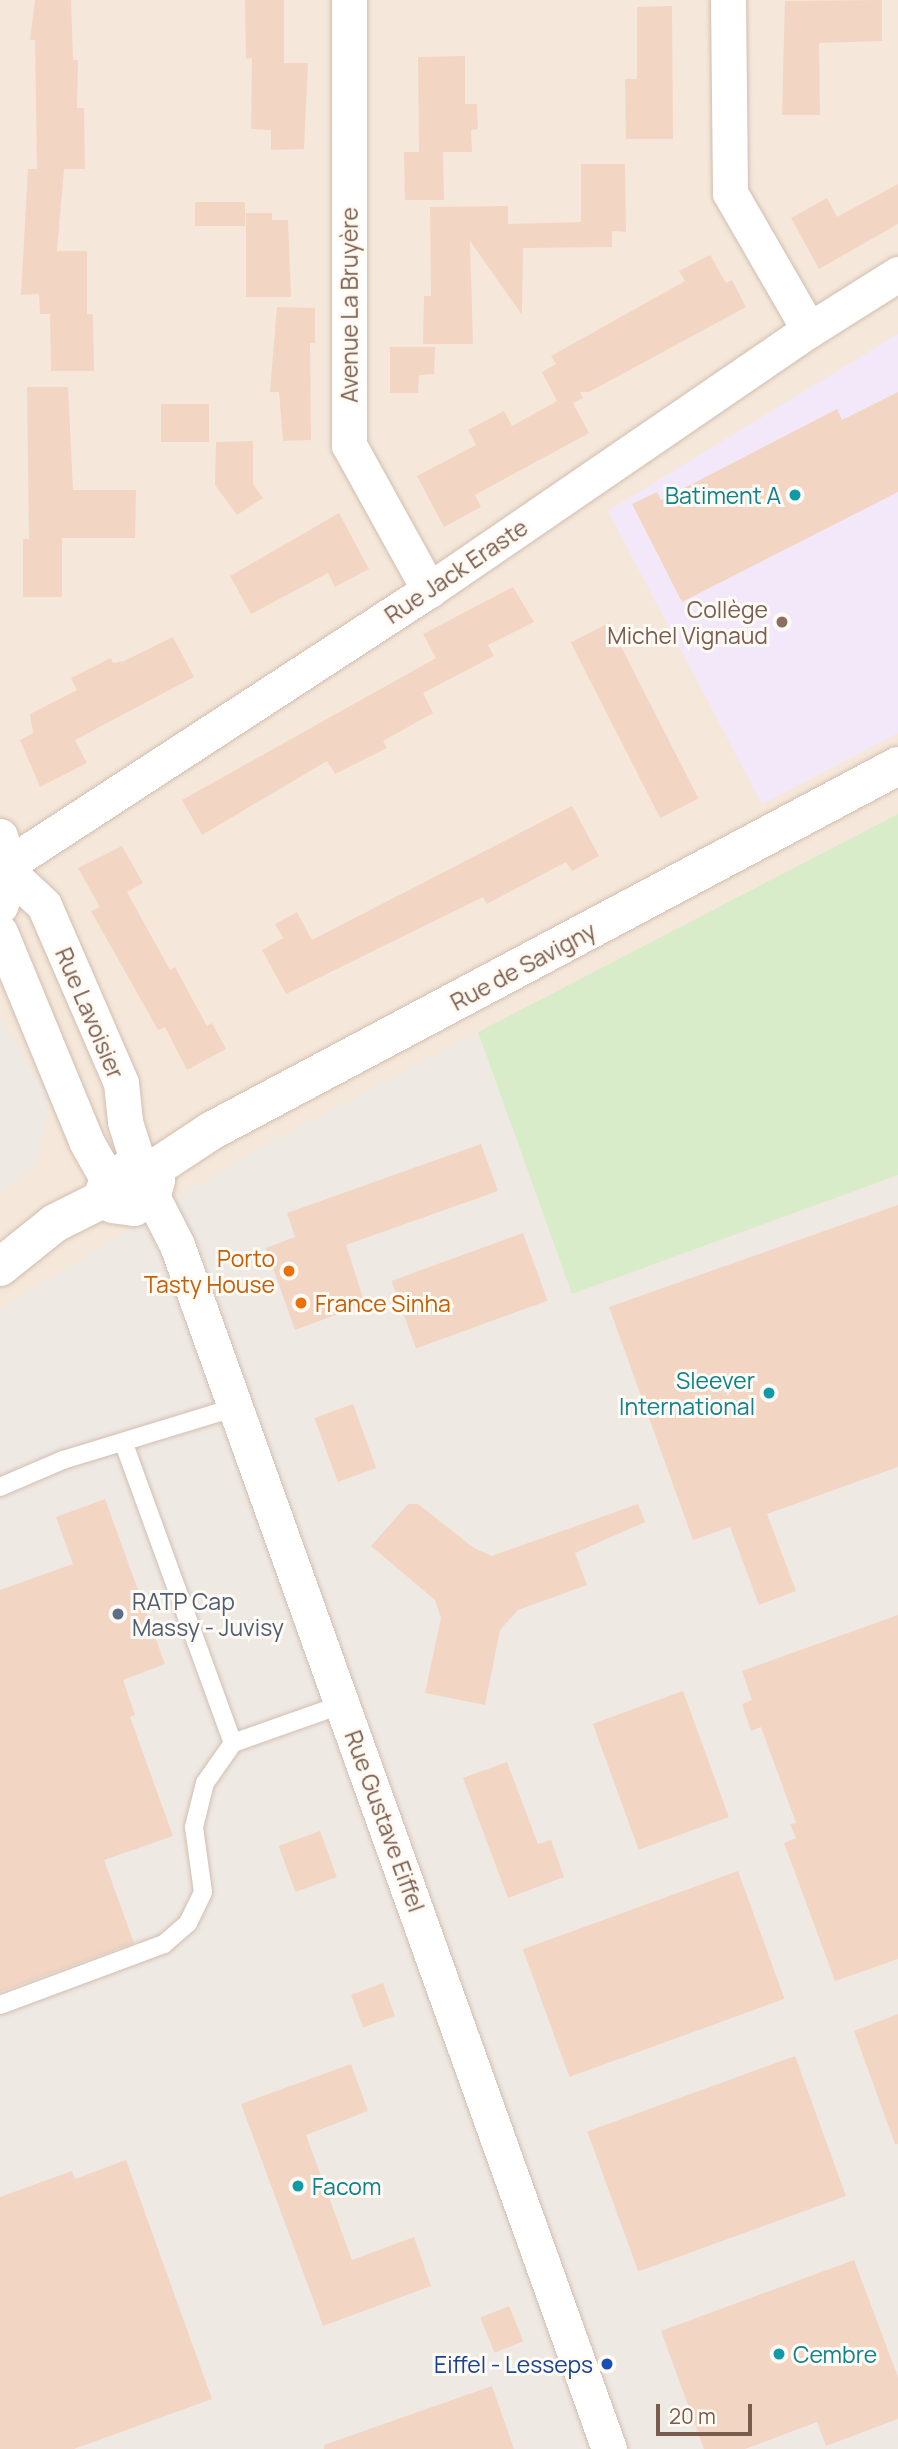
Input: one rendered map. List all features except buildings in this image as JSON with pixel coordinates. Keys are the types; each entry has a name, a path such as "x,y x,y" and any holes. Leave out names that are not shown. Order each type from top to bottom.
{"street":[{"name":"Avenue La Bruyère","path":"349,0 349,445 429,590"},
{"path":"728,0 730,193 809,330"},
{"name":"Rue Jack Eraste","path":"5,870 429,590 809,330 898,274"},
{"name":"Rue de Savigny","path":"0,1267 55,1223 132,1182 212,1131 898,766"},
{"name":"Rue Lavoisier","path":"5,870 44,905 121,1083 132,1182"},
{"path":"0,932 86,1141 132,1182"},
{"name":"Rue Gustave Eiffel","path":"132,1182 177,1245 609,2449"}],"lane":[{"path":"0,1487 63,1460 124,1444 236,1408"},
{"path":"124,1444 233,1744"},
{"path":"0,2005 164,1944 188,1923 203,1892 194,1827 205,1783 233,1744 343,1704"}],"shaded area":[{"path":"0,0 898,0 898,2449 0,2449"},
{"name":"Collège Michel Vignaud","path":"898,334 898,733 762,804 608,511"},
{"path":"0,1017 50,1100 37,1162 0,1194"},
{"path":"478,1032 572,1294 898,1176 898,2449 0,2449 0,1310 244,1156"}],"green space":[{"path":"898,814 898,1175 572,1294 478,1032"}],"place":[{"name":"Batiment A","path":"795,495"},
{"name":"Collège Michel Vignaud","path":"782,622"},
{"name":"Porto Tasty House","path":"289,1271"},
{"name":"France Sinha","path":"301,1303"},
{"name":"Sleever International","path":"769,1393"},
{"name":"RATP Cap Massy - Juvisy","path":"118,1614"},
{"name":"Facom","path":"298,2186"},
{"name":"Cembre","path":"779,2354"},
{"name":"Eiffel - Lesseps","path":"607,2364"}]}
